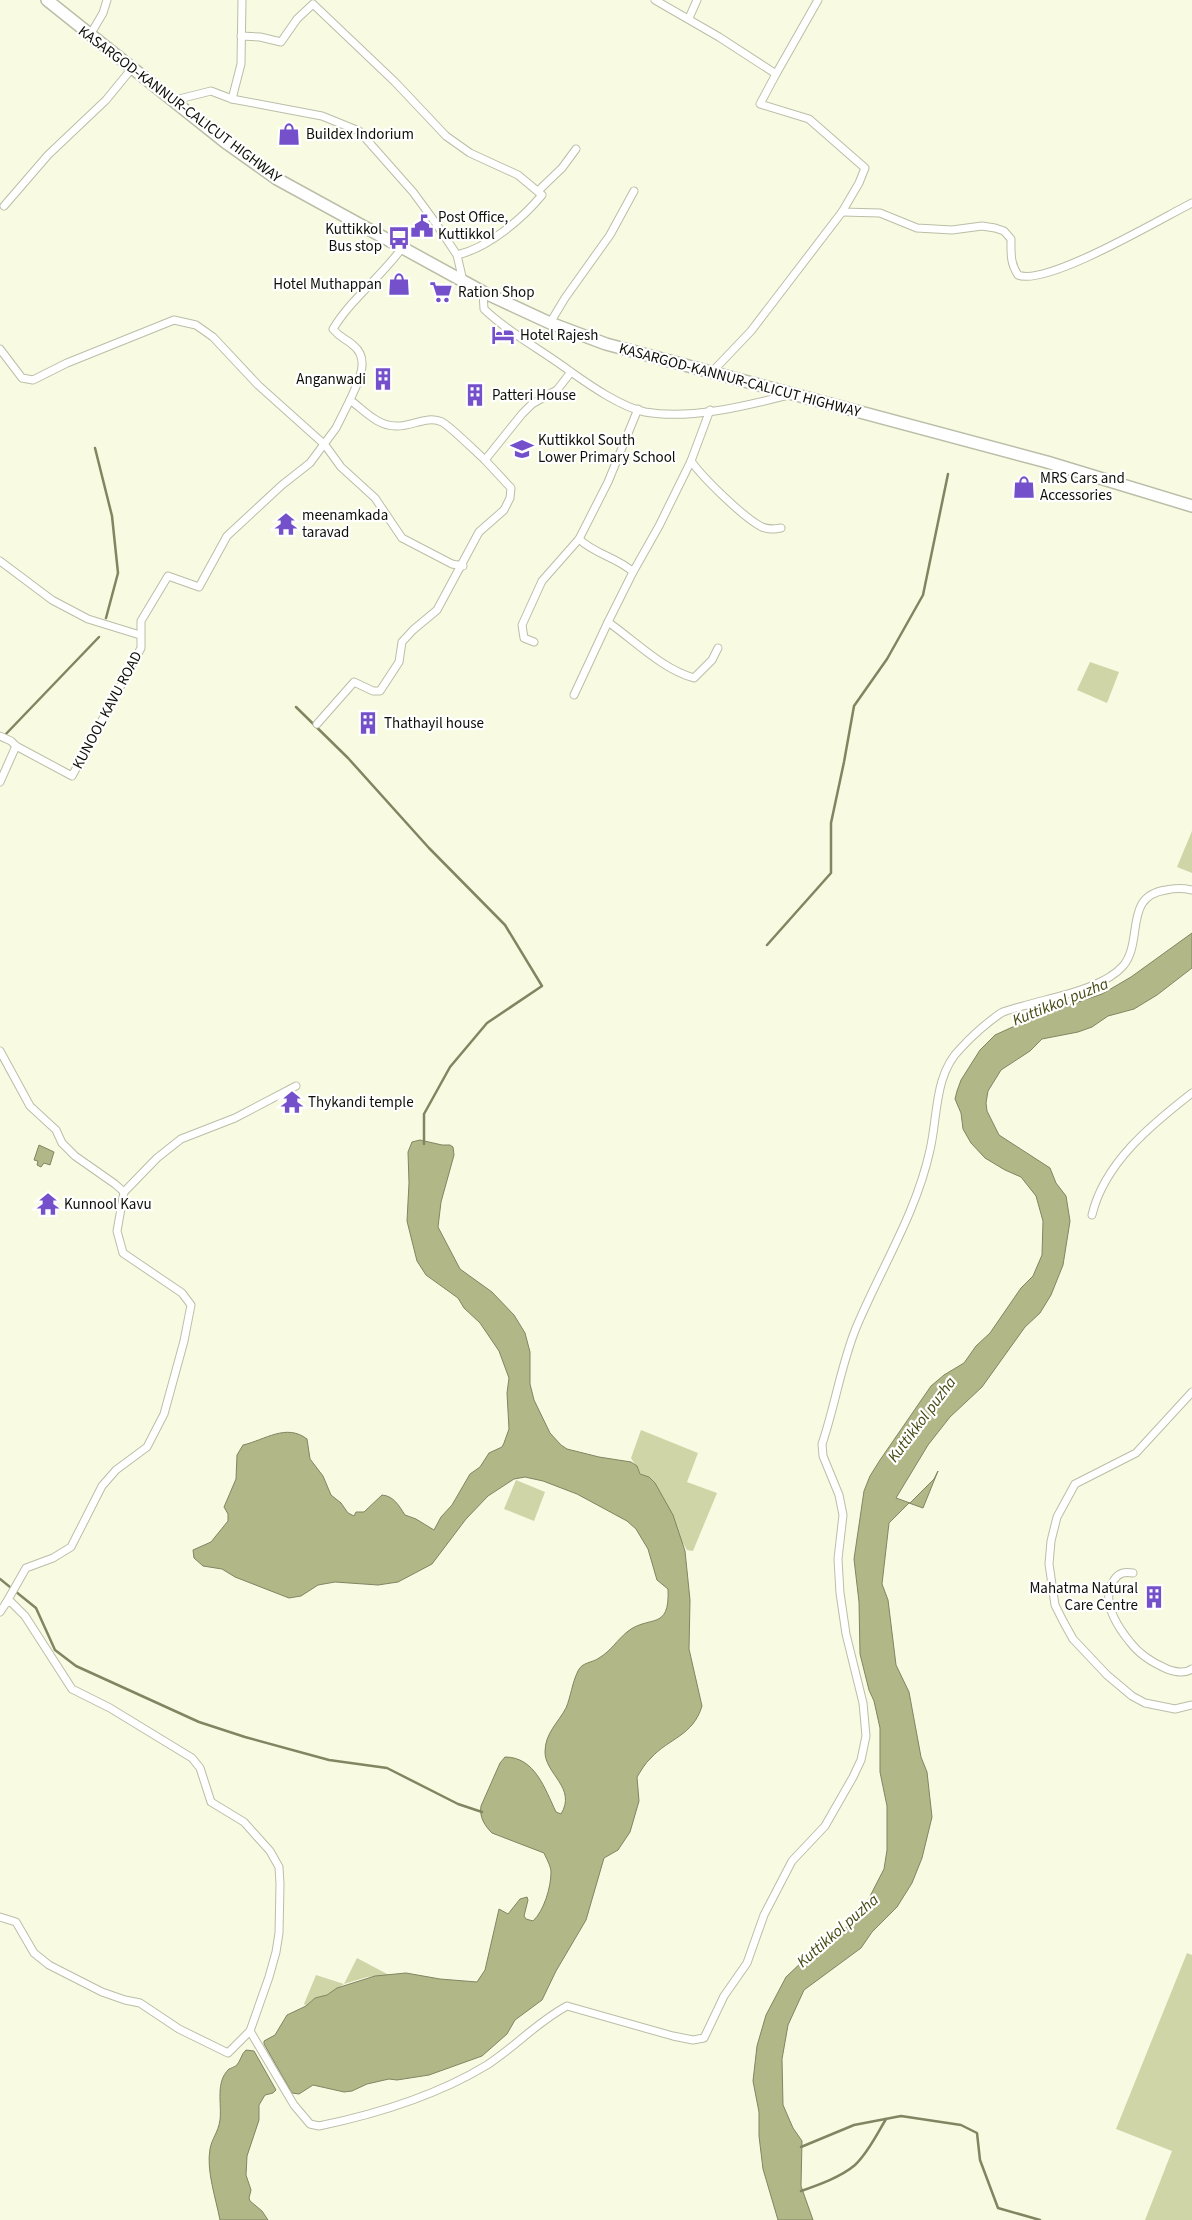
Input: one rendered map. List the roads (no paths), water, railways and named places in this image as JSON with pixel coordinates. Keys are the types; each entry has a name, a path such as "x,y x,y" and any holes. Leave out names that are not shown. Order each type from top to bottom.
{"highway":[{"name":"KASARGOD-KANNUR-CALICUT HIGHWAY","path":"47,0 175,100 225,142 277,179 464,282 550,323 606,344 1047,462 1192,506"}],"street":[{"path":"90,35 103,12 107,0"},
{"path":"232,99 241,64 242,0"},
{"path":"655,0 688,18 776,74"},
{"path":"688,18 697,0"},
{"path":"710,373 751,331 842,212 859,183 865,168 809,119 760,104 818,0"},
{"path":"241,36 260,37 281,42 297,19 313,4 395,82 446,136 470,153 518,175 542,195 500,234 484,245 457,255"},
{"path":"4,206 48,155 106,100 133,67"},
{"path":"175,100 211,91 232,99 322,116 359,131 414,192 457,255 464,282"},
{"path":"538,191 562,168 576,149"},
{"path":"550,323 565,298 610,235 634,190"},
{"path":"842,212 880,213 917,228 952,230 982,226 1004,231 1011,239 1013,269 1018,275 1026,278 1042,274 1102,250 1192,204"},
{"name":"KUNOOL KAVU ROAD","path":"0,736 72,776 141,648 141,621 168,576 199,587 227,536 310,463 336,428 359,379 363,361 361,353 354,344 340,338 333,329 342,314 387,268 402,248"},
{"path":"483,292 484,309 503,327 542,350 600,391 644,412 679,414 756,403 792,394"},
{"path":"0,349 22,378 33,380 67,362 174,320 196,325 214,337 258,385 325,444 340,467 375,498 402,538 452,564 463,566"},
{"path":"485,460 522,414 532,404 558,390 571,372"},
{"path":"317,724 354,682 373,691 380,691 399,662 402,642 437,610 463,566 471,545 479,532 504,510 510,498 511,488 485,460 442,422 429,420 396,426 380,422 367,415 350,400"},
{"path":"534,642 524,638 522,625 542,581 579,539 604,490 638,409"},
{"path":"574,695 633,572 659,526 691,461 710,410"},
{"path":"691,461 701,475 752,520 772,530 781,528"},
{"path":"579,539 590,549 627,566 633,572"},
{"path":"0,561 52,600 88,619 140,635"},
{"path":"608,622 669,666 684,675 694,678 712,660 718,648"},
{"path":"0,782 16,746"},
{"path":"250,2031 288,2094 310,2124 319,2126 411,2102 486,2065 538,2025 567,2006 665,2034 693,2040 704,2038 724,1996 747,1963 764,1915 776,1889 792,1861 825,1826 861,1760 866,1736 863,1702 846,1634 840,1593 838,1559 843,1515 839,1495 823,1456 822,1444 847,1352 919,1190 936,1121 941,1079 950,1061 961,1047 1002,1013 1102,983 1123,966 1129,955 1138,911 1142,902 1156,891 1181,888 1192,890"},
{"path":"0,1051 30,1106 56,1130 62,1143 75,1156 124,1192"},
{"path":"0,1612 26,1568 53,1558 71,1547 102,1486 116,1470 147,1447 164,1414 184,1341 191,1305 182,1293 123,1252 118,1231 124,1192 156,1158 181,1139 235,1118 296,1086"},
{"path":"1092,1215 1110,1173 1156,1121 1192,1093"},
{"path":"1192,1392 1136,1453 1075,1484 1057,1517 1051,1541 1049,1564 1055,1605 1063,1621 1073,1639 1107,1675 1132,1696 1145,1703 1175,1709 1192,1706"},
{"path":"1133,1573 1117,1574 1111,1584 1108,1600 1116,1622 1130,1643 1158,1665 1175,1672 1190,1671 1192,1669"},
{"path":"0,1917 16,1922 34,1953 49,1965 102,1992 140,2003 179,2029 228,2053 250,2031 272,1969 279,1933 280,1900 279,1867 270,1851 244,1822 211,1802 200,1768 192,1758 110,1708 72,1689 25,1616 8,1600"}],"water":[{"name":"Kuttikkol puzha","path":"1192,933 1192,968 1157,995 1134,1009 1108,1016 1092,1027 1078,1032 1042,1039 1030,1051 1001,1070 988,1091 987,1111 999,1135 1050,1168 1056,1183 1066,1196 1070,1221 1063,1265 1051,1295 1040,1313 1025,1327 982,1387 950,1417 928,1445 896,1498 910,1503 934,1479 938,1471 923,1508 909,1503 889,1523 882,1584 888,1600 896,1665 909,1692 921,1757 927,1772 932,1817 922,1858 912,1883 897,1907 872,1932 861,1948 804,1990 788,2025 782,2059 783,2105 793,2128 802,2141 801,2186 813,2220 778,2220 763,2169 759,2136 759,2112 753,2081 757,2046 766,2015 786,1977 805,1959 844,1930 867,1902 884,1869 887,1850 887,1806 880,1772 880,1728 860,1654 859,1602 854,1559 864,1491 870,1476 880,1460 931,1386 944,1375 964,1363 976,1346 990,1333 1021,1288 1033,1276 1042,1255 1043,1221 1036,1196 1021,1177 985,1158 971,1143 963,1129 961,1113 955,1099 957,1091 961,1080 980,1050 995,1035 1039,1015 1102,994 1131,977"},
{"path":"420,1140 453,1147 454,1155 441,1202 438,1227 460,1269 492,1292 514,1315 525,1333 530,1352 530,1384 534,1400 550,1433 567,1449 631,1462 637,1466 640,1474 649,1477 655,1483 673,1515 685,1551 690,1600 689,1649 702,1706 693,1724 680,1736 658,1751 647,1762 637,1777 639,1801 630,1832 618,1850 604,1858 586,1920 556,1971 542,2000 515,2020 507,2034 482,2056 429,2075 397,2080 389,2079 344,2092 313,2085 299,2094 292,2093 264,2044 264,2041 275,2035 287,2015 306,2006 315,1998 327,1995 337,1988 375,1976 406,1973 440,1979 477,1982 485,1970 499,1909 508,1914 520,1899 527,1897 524,1916 526,1919 533,1921 537,1917 546,1898 551,1878 550,1867 544,1853 492,1833 483,1821 481,1806 500,1763 505,1757 515,1758 524,1762 538,1776 556,1812 561,1814 565,1805 565,1796 546,1760 545,1752 547,1739 566,1708 578,1671 585,1664 603,1655 627,1632 662,1617 668,1602 668,1589 657,1580 648,1549 636,1529 627,1521 577,1494 543,1481 525,1477 514,1479 488,1496 466,1519 432,1564 398,1582 378,1585 335,1582 318,1585 301,1596 289,1598 235,1577 222,1569 203,1566 194,1558 193,1550 211,1542 228,1521 228,1514 224,1507 236,1479 237,1455 243,1445 275,1434 291,1432 299,1434 307,1439 310,1459 323,1476 331,1495 341,1503 348,1513 354,1516 356,1512 364,1512 382,1495 390,1497 396,1502 405,1515 416,1519 434,1530 441,1517 452,1505 470,1474 480,1467 489,1453 502,1447 509,1429 507,1393 509,1378 499,1351 480,1323 464,1308 458,1298 426,1275 417,1261 407,1221 408,1152 412,1142"},
{"path":"39,1145 54,1152 50,1165 44,1163 41,1167 37,1165 38,1161 34,1160"},
{"path":"246,2050 254,2051 276,2090 265,2095 259,2105 259,2120 247,2156 246,2175 251,2190 249,2198 268,2220 220,2220 210,2175 210,2149 220,2120 222,2080 229,2069 238,2064"}],"waterway":[{"path":"95,448 112,516 118,573 106,618"},
{"path":"767,945 831,873 831,823 854,706 887,659 923,595 948,474"},
{"path":"4,736 99,637"},
{"path":"296,707 348,758 429,848 505,925 542,986 487,1023 450,1067 424,1114 424,1144"},
{"path":"0,1579 36,1608 55,1650 76,1666 199,1722 329,1760 387,1768 458,1804 482,1812"},
{"path":"801,2147 854,2125 901,2116 961,2125 977,2133 980,2160 998,2208 1040,2220"},
{"path":"801,2191 836,2177 855,2165 868,2149 886,2119"}],"place":[{"name":"Buildex Indorium","path":"289,134"},
{"name":"Post Office, Kuttikkol","path":"422,226"},
{"name":"Kuttikkol Bus stop","path":"399,238"},
{"name":"Hotel Muthappan","path":"399,284"},
{"name":"Ration Shop","path":"441,292"},
{"name":"Hotel Rajesh","path":"503,335"},
{"name":"Anganwadi","path":"383,379"},
{"name":"Patteri House","path":"475,395"},
{"name":"Kuttikkol South Lower Primary School","path":"522,449"},
{"name":"MRS Cars and Accessories","path":"1024,487"},
{"name":"meenamkada taravad","path":"286,524"},
{"name":"Thathayil house","path":"368,723"},
{"name":"Thykandi temple","path":"292,1102"},
{"name":"Kunnool Kavu","path":"48,1204"},
{"name":"Mahatma Natural Care Centre","path":"1154,1597"}]}
